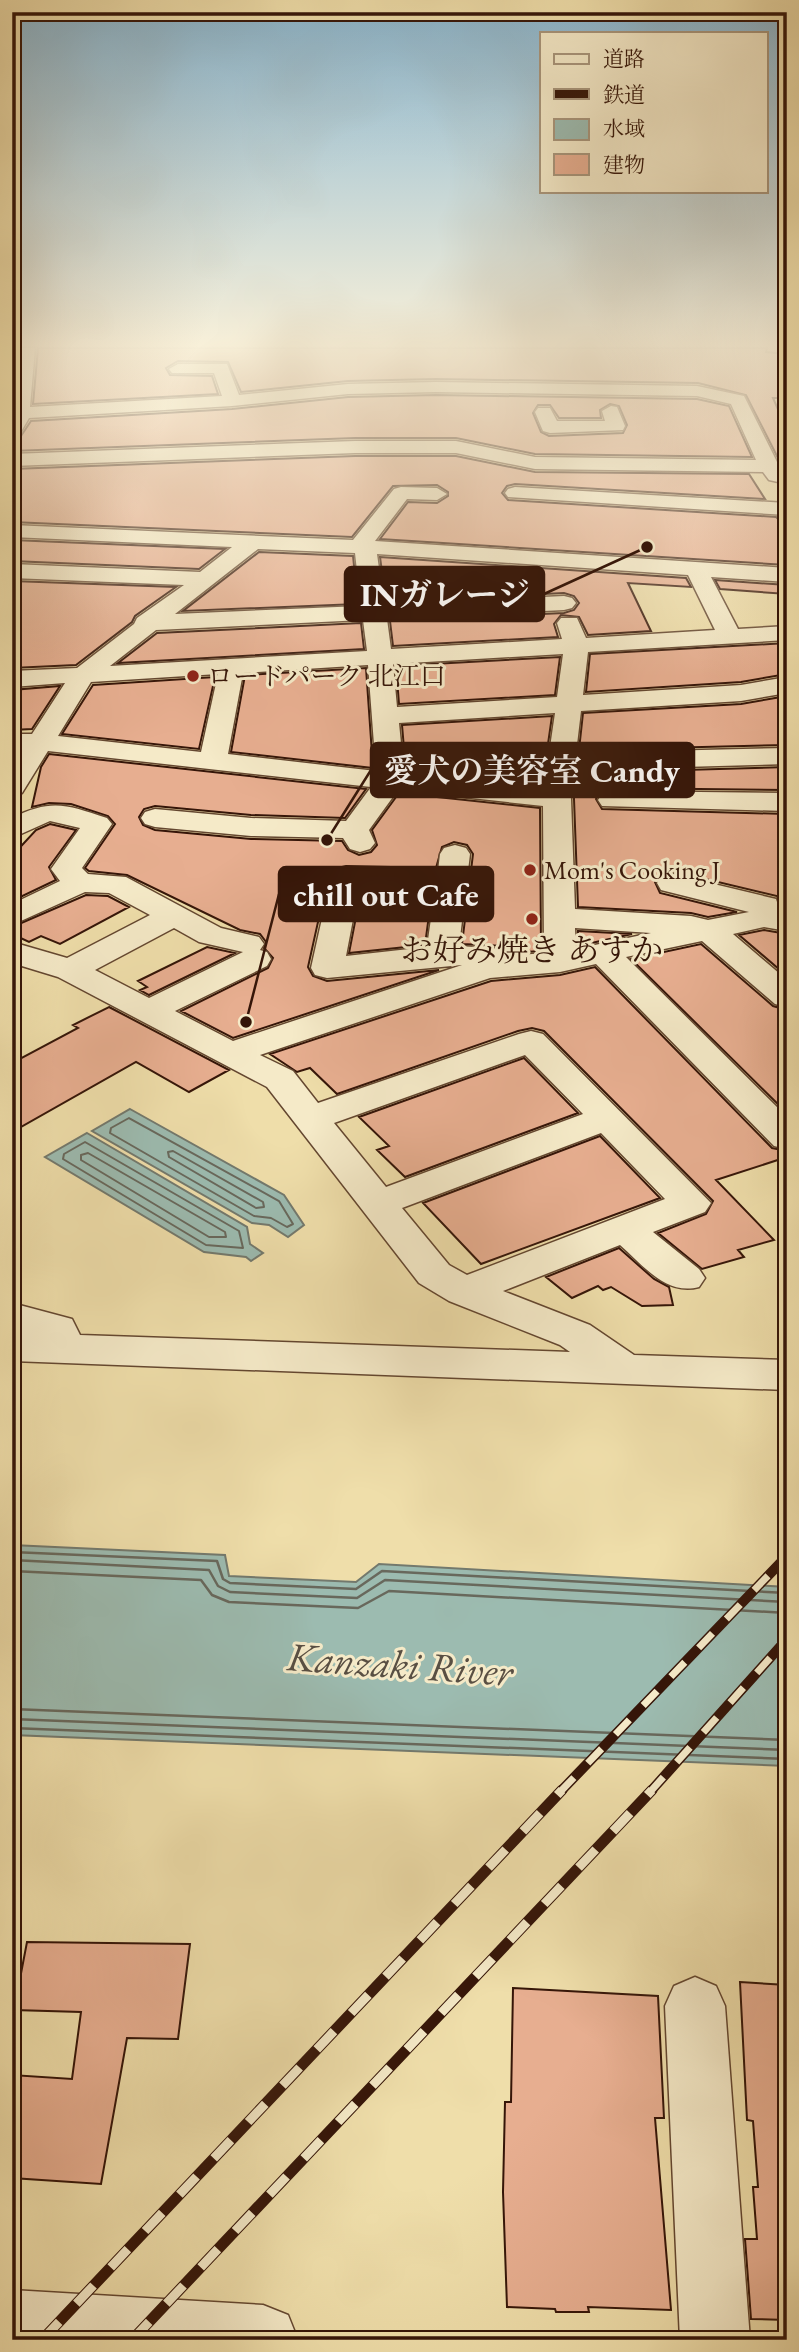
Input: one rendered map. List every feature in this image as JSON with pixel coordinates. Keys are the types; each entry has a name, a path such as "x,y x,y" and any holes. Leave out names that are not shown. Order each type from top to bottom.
{"street":[{"path":"12,460 68,458"},
{"path":"238,458 239,472"},
{"path":"452,468 454,458"},
{"path":"476,458 528,486 611,509 787,509"},
{"path":"766,458 776,475 787,478"},
{"path":"528,486 766,458"},
{"path":"171,825 251,827 357,837 391,780 380,658 364,539 401,493 437,494"},
{"path":"12,531 366,547 787,575"},
{"path":"500,555 511,539 574,539"},
{"path":"12,787 83,675 145,623 253,542"},
{"path":"550,559 576,646 558,799 560,962"},
{"path":"696,569 730,636"},
{"path":"12,571 203,579"},
{"path":"145,623 564,603"},
{"path":"12,679 787,633"},
{"path":"213,761 232,666"},
{"path":"385,716 741,693 787,685"},
{"path":"12,742 40,742 558,799"},
{"path":"562,762 787,756"},
{"path":"612,800 787,803"},
{"path":"12,828 44,813 61,811 97,824 66,869 80,883"},
{"path":"442,955 453,868 346,878 327,968 442,955 512,957 560,962"},
{"path":"12,916 80,883 115,884 210,935 252,952 149,1011"},
{"path":"230,1053 486,968 560,962 708,930 775,920 765,906 672,883"},
{"path":"70,970 174,915"},
{"path":"560,917 691,926 708,930 787,997"},
{"path":"12,952 70,970 280,1079 433,1274 464,1292 575,1335 624,1369"},
{"path":"603,953 783,1130"},
{"path":"312,1118 531,1041 691,1203 464,1292"},
{"path":"378,1203 607,1118"},
{"path":"625,1229 684,1278"},
{"path":"12,1317 57,1329 62,1349"},
{"path":"12,1347 787,1375"},
{"path":"695,2006 715,2340"},
{"path":"12,2325 263,2340"}],"water":[{"path":"130,1109 284,1195 304,1225 288,1237 269,1225 252,1223 92,1131"},
{"path":"87,1133 247,1227 250,1244 263,1253 251,1261 246,1257 204,1252 45,1157"},
{"name":"Kanzaki River","path":"12,1545 225,1555 229,1576 356,1582 379,1564 787,1587 787,1766 12,1735"}],"building":[{"path":"309,458 465,458 535,472 749,474 765,499 515,484 507,486 502,493 508,500 776,517 787,527 787,565 380,539 408,502 437,503 448,496 448,492 437,485 393,486 352,537 12,522 12,469"},
{"path":"778,458 787,458 787,465 781,464"},
{"path":"12,540 225,549 199,569 12,561"},
{"path":"259,552 353,556 358,604 183,611"},
{"path":"380,557 686,578 691,587 628,583 651,631 588,635 579,617 561,615 554,624 558,637 393,646 390,621 564,613 574,610 579,603 574,596 564,593 386,602"},
{"path":"715,580 787,585 787,594 720,589"},
{"path":"12,581 176,587 135,616 132,622 76,665 12,668"},
{"path":"361,623 364,649 118,663 157,633"},
{"path":"787,643 787,674 741,682 586,692 590,654"},
{"path":"560,657 555,695 399,704 396,666"},
{"path":"366,668 373,768 231,752 245,675"},
{"path":"215,677 199,749 62,734 93,685"},
{"path":"60,686 32,729 12,730 12,690"},
{"path":"787,696 787,745 579,750 583,713 741,704"},
{"path":"552,716 542,786 406,772 402,725"},
{"path":"49,754 366,789 345,818 251,815 155,806 144,809 139,817 143,825 155,830 251,839 342,841 348,850 359,855 371,852 377,845 372,830 399,793 540,808 541,951 509,953 504,946 462,944 473,854 467,845 454,842 442,847 436,868 346,866 334,869 328,877 308,967 313,976 327,981 439,970 233,1038 181,1011 268,968 273,958 264,948 266,942 260,934 240,930 127,875 89,871 85,868 115,824 108,816 71,804 49,803 32,807 41,767"},
{"path":"787,767 787,790 612,788 601,791 596,799 602,809 787,814 787,909 782,909 777,896 672,871 661,873 655,882 660,893 737,912 708,917 691,913 578,907 574,799 576,773"},
{"path":"50,824 76,830 49,867 56,880 12,901 12,856 36,830"},
{"path":"361,891 432,893 425,945 349,953"},
{"path":"86,895 108,896 129,907 60,944 41,936 29,942 12,934 12,927"},
{"path":"764,930 787,934 787,976 739,935"},
{"path":"578,931 632,934 578,946"},
{"path":"701,944 773,1006 787,1010 787,1113 631,959"},
{"path":"207,947 235,953 149,995 140,990 147,987 138,981"},
{"path":"595,967 772,1148 787,1151 787,1157 716,1180 774,1240 738,1250 744,1257 702,1269 658,1233 706,1214 713,1201 544,1031 532,1028 518,1031 337,1094 310,1068 297,1072 270,1054 491,981 560,975"},
{"path":"109,1007 229,1070 189,1092 136,1062 12,1132 12,1063 78,1028 73,1025"},
{"path":"524,1058 578,1113 405,1177 377,1150 389,1146 359,1117"},
{"path":"600,1136 660,1198 481,1264 423,1203"},
{"path":"619,1248 654,1279 669,1287 673,1305 642,1306 611,1287 603,1290 598,1286 572,1298 546,1277"},
{"path":"27,1942 190,1944 178,2039 127,2038 101,2184 12,2178 12,2075 72,2079 81,2012 14,2010"},
{"path":"740,1982 787,1985 787,2320 751,2319 745,2239 757,2239 753,2187 758,2187 753,2121 747,2120"},
{"path":"513,1988 658,1996 664,2118 655,2118 671,2310 588,2307 589,2312 556,2312 555,2309 507,2307 503,2192 505,2102 511,2102"}],"railway":[{"path":"560,1792 787,1556"},
{"path":"650,1792 787,1639"},
{"path":"42,2340 562,1790"},
{"path":"132,2340 652,1790"}],"place":[{"name":"INガレージ","path":"647,547"},
{"name":"ロードパーク 北江口","path":"193,676"},
{"name":"愛犬の美容室 Candy","path":"327,840"},
{"name":"Mom's Cooking J","path":"530,870"},
{"name":"お好み焼き あすか","path":"532,919"},
{"name":"chill out Cafe","path":"246,1022"}]}
